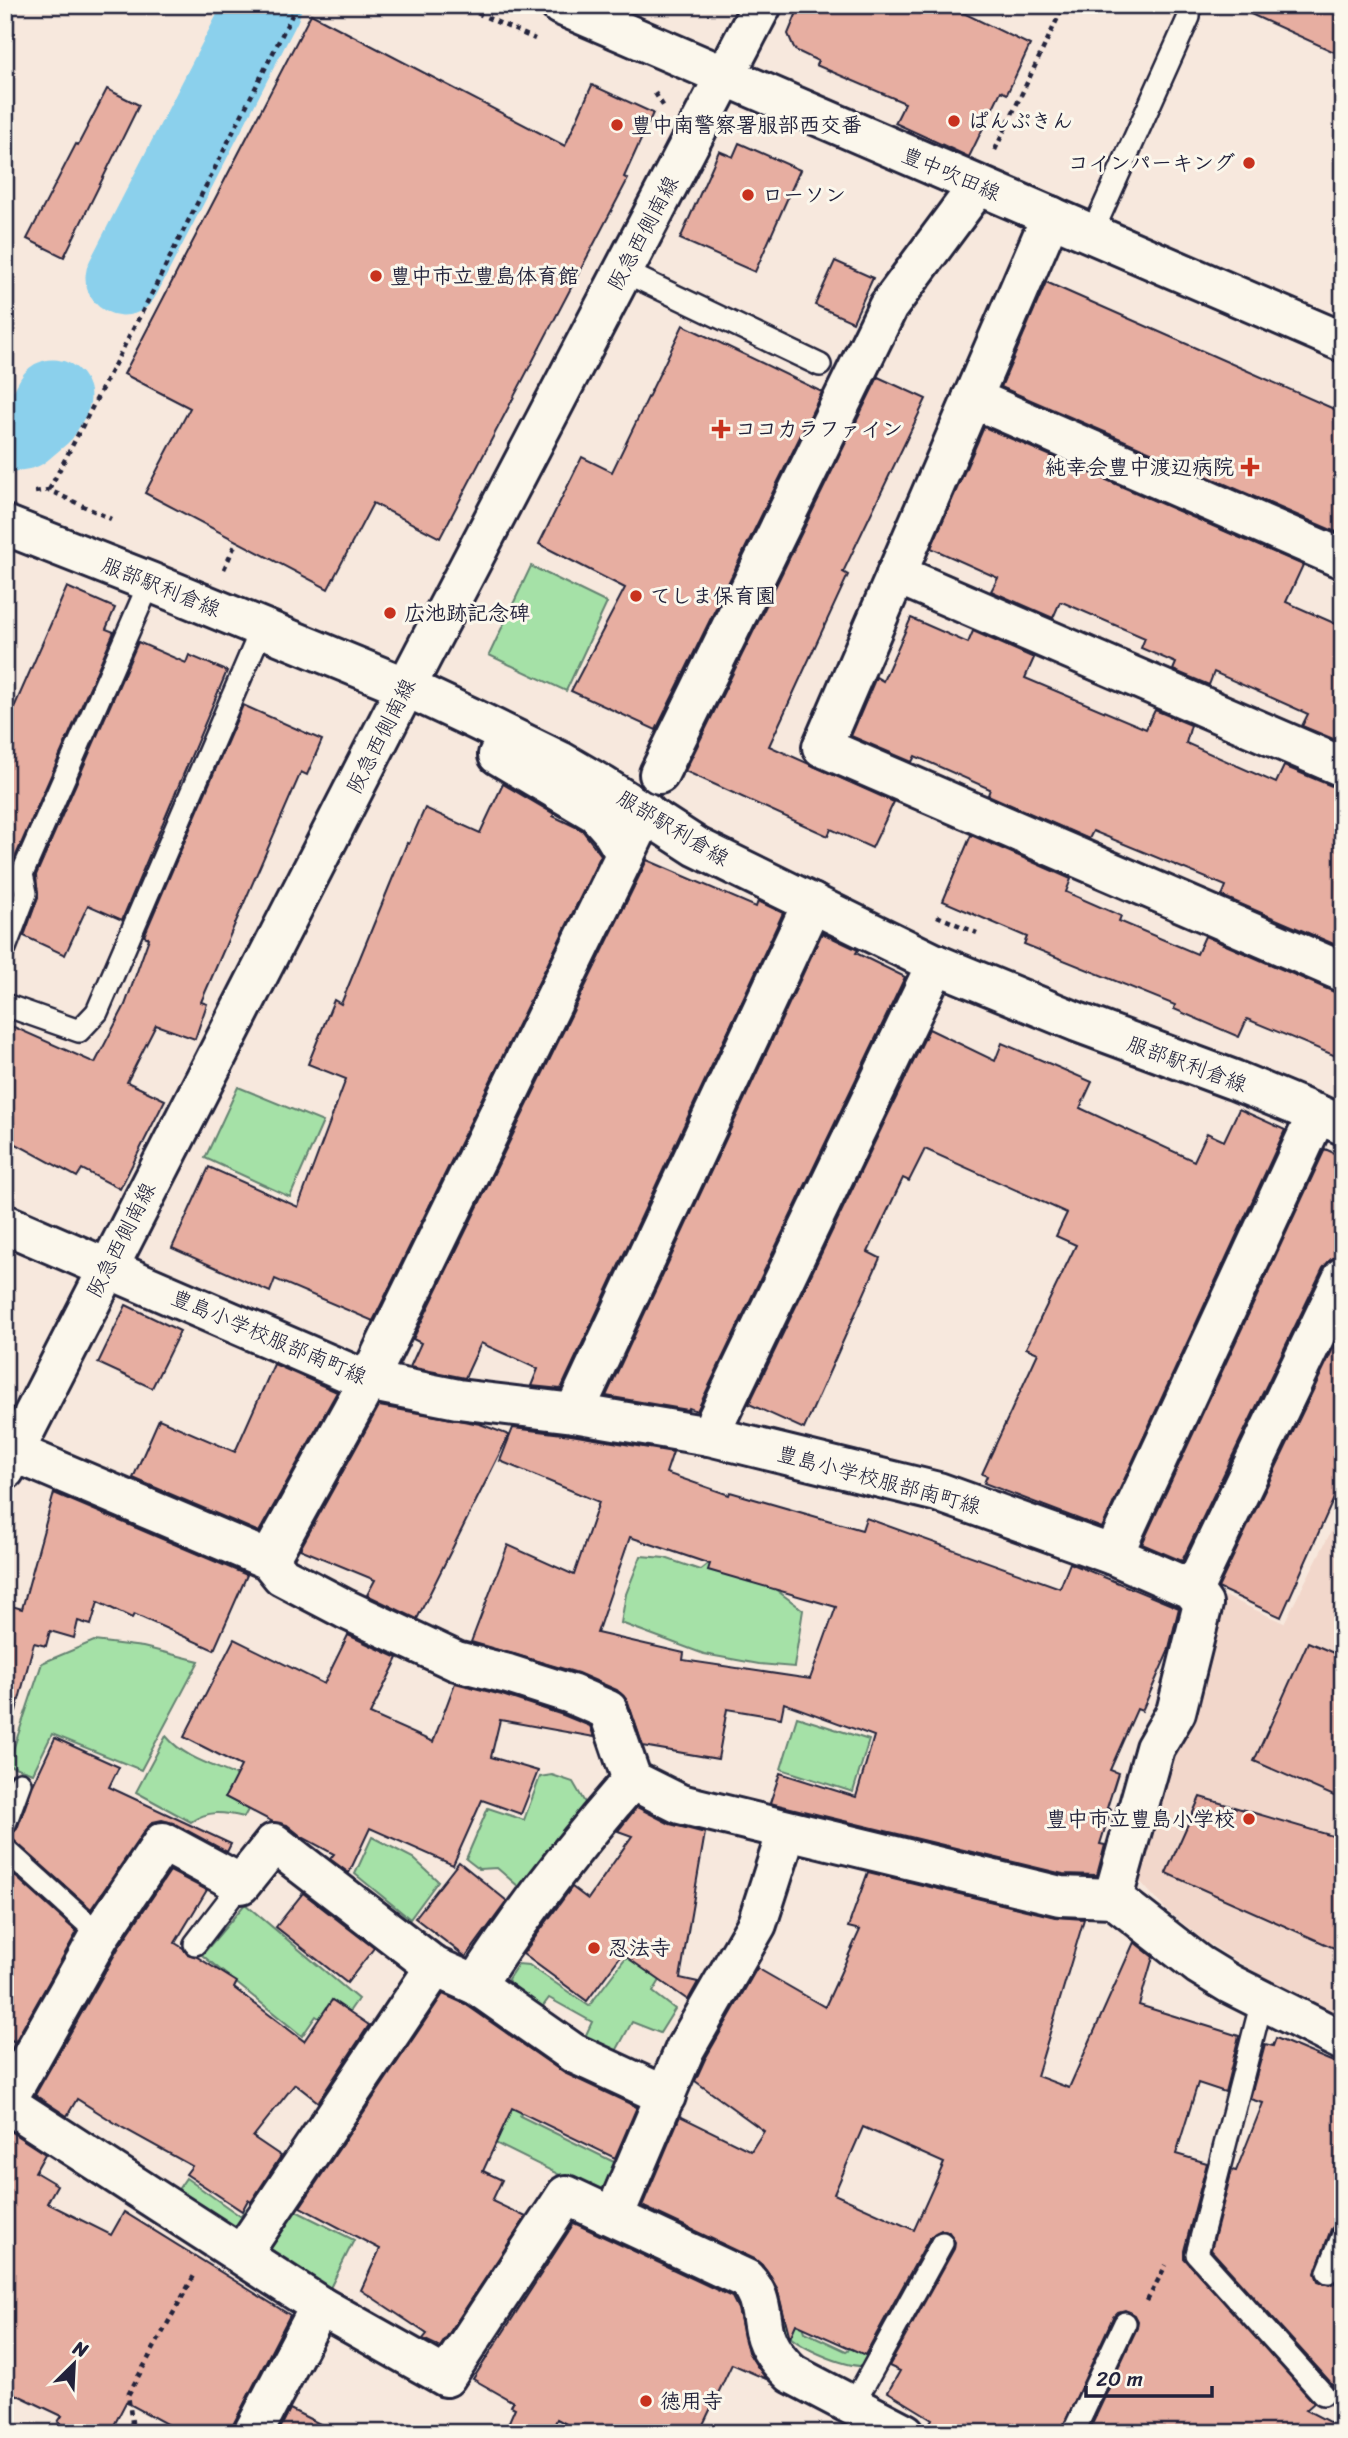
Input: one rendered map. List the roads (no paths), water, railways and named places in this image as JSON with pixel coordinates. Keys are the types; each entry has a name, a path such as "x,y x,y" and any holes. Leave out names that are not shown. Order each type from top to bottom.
{"street":[{"name":"豊中吹田線","path":"560,5 1343,342"},
{"name":"阪急西側南線","path":"10,1461 406,687 762,5"},
{"path":"659,774 888,307 978,186"},
{"path":"1051,216 822,747 1343,972"},
{"path":"972,398 1343,559"},
{"name":"服部駅利倉線","path":"6,528 150,582 406,687 470,717 560,761 646,812 697,847 936,964 1330,1120"},
{"path":"896,574 1343,767"},
{"path":"470,717 495,753 596,813 625,853"},
{"path":"269,1560 368,1381 646,812"},
{"path":"574,1412 812,903"},
{"path":"709,1436 936,964"},
{"path":"1112,1555 1330,1120"},
{"name":"豊島小学校服部南町線","path":"5,1224 368,1381 458,1399 574,1412 709,1436 938,1492 1112,1555 1194,1590"},
{"path":"1113,1898 1155,1748 1176,1712 1203,1604 1194,1590 1343,1277"},
{"path":"10,1461 269,1560 282,1576 456,1661 571,1694 608,1710 632,1780 680,1804 1060,1896 1113,1898 1199,1965 1262,2001 1343,2041"},
{"path":"476,1985 510,1931 548,1880 632,1780"},
{"path":"614,2216 685,2049 757,1924 788,1831"},
{"path":"666,2096 573,2053 476,1985 435,1967 274,1843 241,1884 163,1842 100,1935 9,2113 228,2245 320,2306 446,2377 566,2195 746,2279 760,2299 768,2343 782,2365 792,2374 905,2433"},
{"path":"228,2245 435,1967"},
{"path":"253,2433 320,2306"}],"lane":[{"path":"1092,233 1189,17 1189,5"},
{"path":"623,271 820,365"},
{"path":"5,948 26,893 23,874 150,582"},
{"path":"5,1005 79,1031 97,1012 262,628"},
{"path":"5,1824 20,1783"},
{"path":"5,1849 100,1935"},
{"path":"195,1944 241,1884"},
{"path":"1262,2001 1197,2254 1323,2394"},
{"path":"1328,2272 1343,2235"},
{"path":"853,2405 942,2244"},
{"path":"1073,2433 1125,2323"}],"waterway":[{"path":"123,278 264,5"},
{"path":"5,435 23,432 43,415 53,397"}],"place":[{"name":"ぱんぷきん","path":"954,121"},
{"name":"豊中南警察署服部西交番","path":"617,125"},
{"name":"コインパーキング","path":"1249,163"},
{"name":"ローソン","path":"748,195"},
{"name":"豊中市立豊島体育館","path":"376,276"},
{"name":"ココカラファイン","path":"721,429"},
{"name":"純幸会豊中渡辺病院","path":"1250,467"},
{"name":"てしま保育園","path":"636,596"},
{"name":"広池跡記念碑","path":"390,613"},
{"name":"豊中市立豊島小学校","path":"1249,1819"},
{"name":"忍法寺","path":"594,1948"},
{"name":"徳用寺","path":"646,2401"}]}
